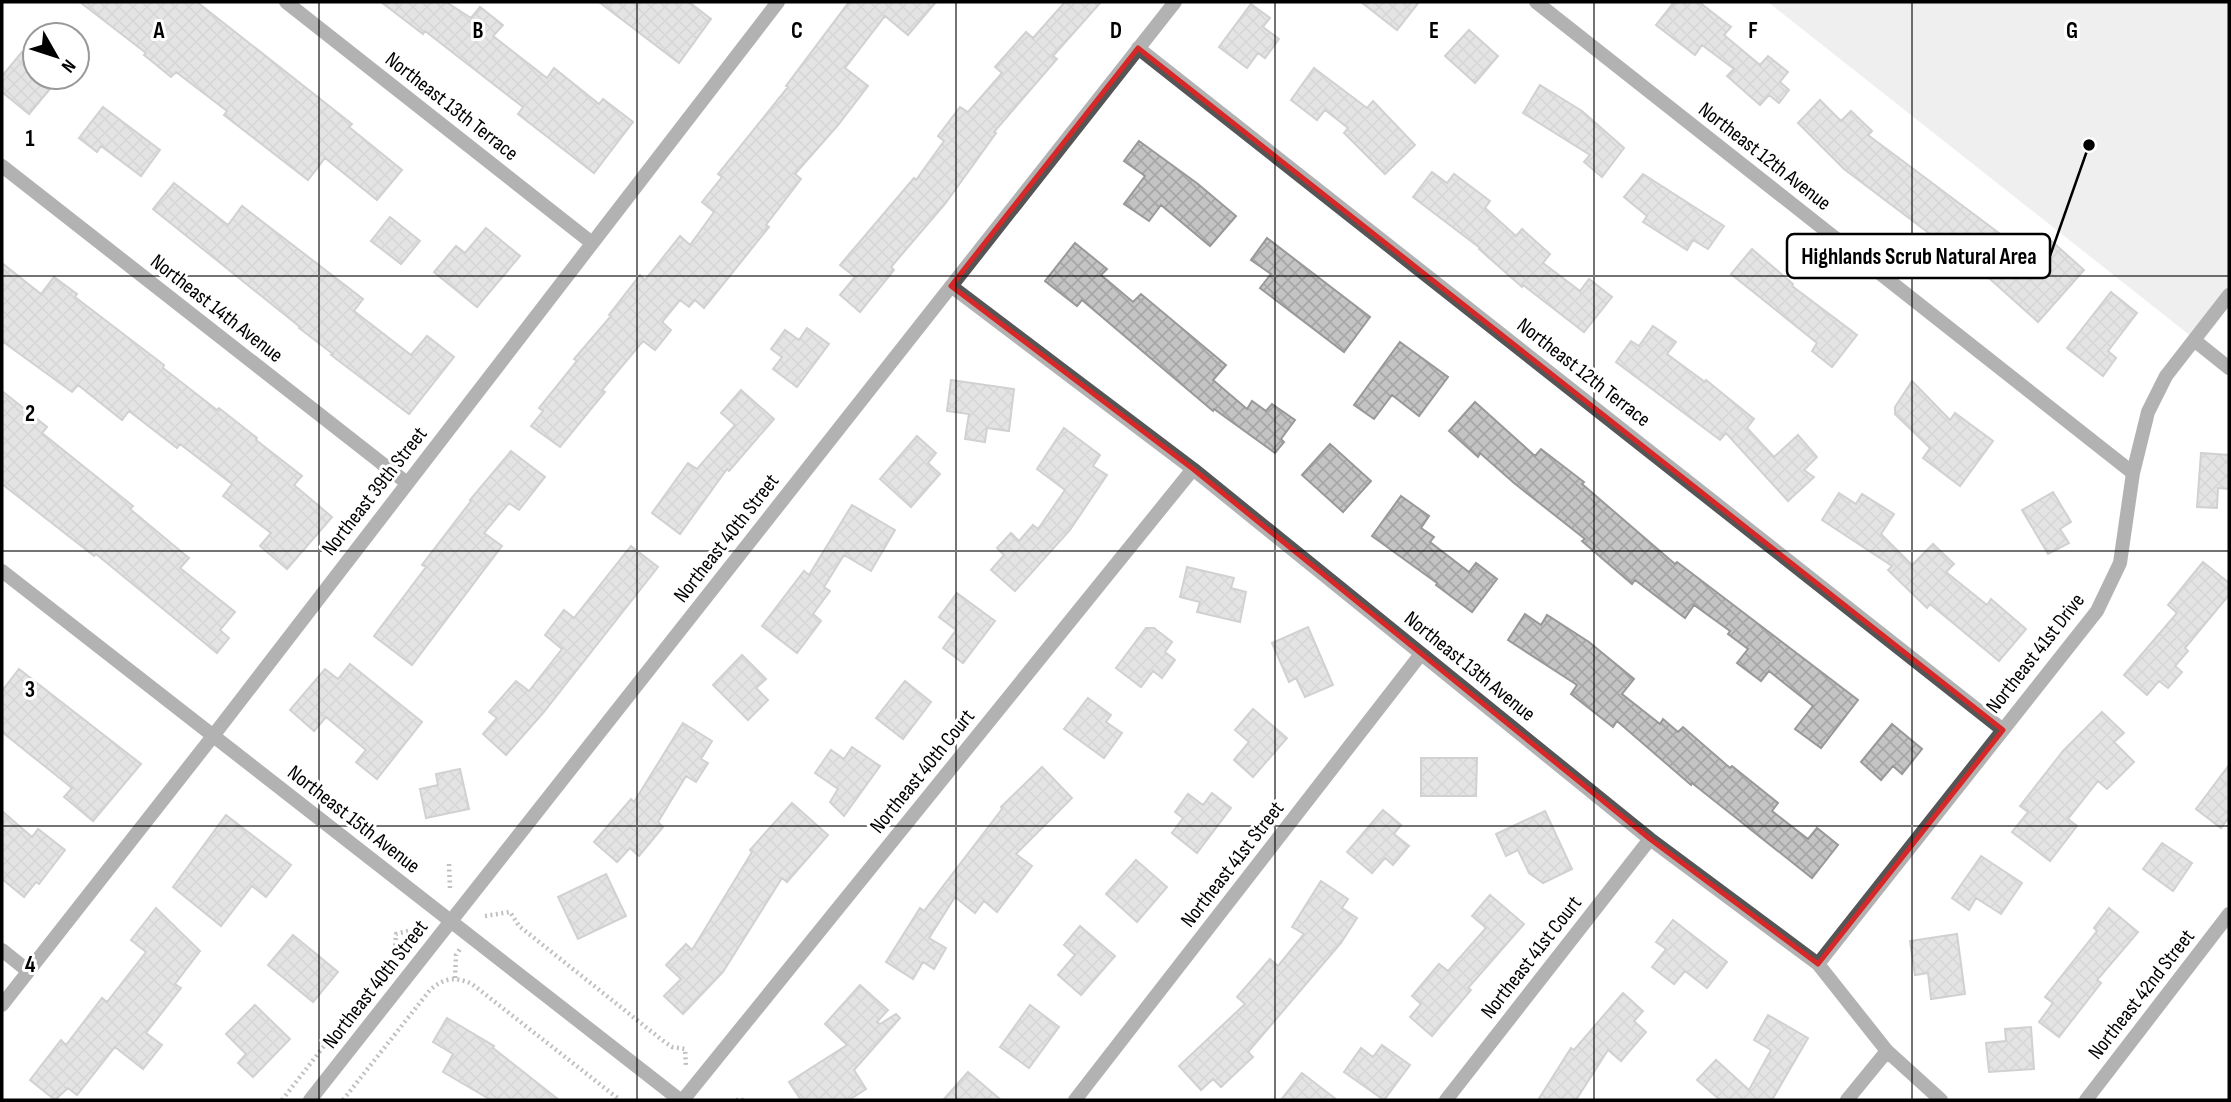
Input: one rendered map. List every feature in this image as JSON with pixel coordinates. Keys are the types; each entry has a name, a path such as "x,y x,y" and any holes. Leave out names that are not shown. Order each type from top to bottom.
{"street":[{"name":"Northeast 13th Terrace","path":"286,2 592,243"},
{"name":"Northeast 39th Street","path":"2,1005 213,736 778,2"},
{"name":"Northeast 40th Street","path":"310,1100 1175,2"},
{"name":"Northeast 12th Avenue","path":"1536,2 2133,473"},
{"name":"Northeast 12th Terrace","path":"1138,48 2003,730"},
{"name":"Northeast 14th Avenue","path":"2,166 407,483"},
{"name":"Northeast 13th Avenue","path":"951,286 1193,469 1650,839 1818,964 1887,1051 1941,1100"},
{"name":"Northeast 41st Drive","path":"1818,964 2097,611 2120,563 2133,473 2148,412 2166,376 2229,295"},
{"path":"2194,340 2229,368"},
{"name":"Northeast 40th Court","path":"682,1100 1193,469"},
{"name":"Northeast 15th Avenue","path":"2,571 682,1100"},
{"name":"Northeast 41st Street","path":"1075,1100 1421,654"},
{"name":"Northeast 41st Court","path":"1446,1100 1650,839"},
{"name":"Northeast 42nd Street","path":"2085,1100 2229,914"},
{"path":"2,950 28,971"},
{"path":"1847,1100 1887,1051"}],"path":[{"path":"449,863 450,888"},
{"path":"485,916 510,912 519,926 641,1024 672,1046 685,1049 686,1074 698,1083"},
{"path":"282,1100 388,964 395,949 396,934 419,928"},
{"path":"343,1100 430,990 439,982 455,978 472,984 620,1100"},
{"path":"736,1100 747,1100"}],"highlighted area":[{"path":"1138,48 2003,730 1818,964 1650,839 1193,469 951,286"}],"shaded area":[{"path":"1768,2 2229,2 2229,289 2192,337"}],"building":[{"path":"80,2 197,2 352,124 349,127 402,170 377,200 325,158 308,180 224,115 227,111 176,72 171,77 144,55 146,53"},
{"path":"381,2 446,2 471,18 480,7 503,25 493,36 547,78 554,68 599,104 603,99 633,122 594,173 518,114 523,107 425,31 423,34"},
{"path":"599,2 689,2 711,19 679,63"},
{"path":"849,2 936,2 908,35 885,16 845,68 868,86 795,174 801,179 766,225 769,227 704,308 695,300 689,307 680,300 662,322 671,330 655,350 643,341 560,447 531,426 543,411 539,408 640,275 645,280 680,236 690,245 714,212 702,202 722,177 718,174 788,87 786,86"},
{"path":"1065,2 1101,2 1053,56 1057,59 994,132 996,133 945,204 891,267 894,270 860,312 840,295 855,277 840,265 914,178 916,180 944,141 938,136 960,107 968,112 1002,73 995,67 1026,32 1033,38"},
{"path":"1361,2 1419,2 1397,30"},
{"path":"1674,2 1699,2 1731,27 1724,35 1760,65 1768,56 1788,72 1780,82 1789,90 1779,103 1769,95 1760,105 1727,76 1734,69 1702,45 1695,55 1656,25"},
{"path":"1251,4 1270,18 1263,27 1279,39 1265,58 1258,53 1247,68 1219,47"},
{"path":"1469,30 1498,56 1475,83 1445,56"},
{"path":"21,53 21,91 48,91 29,114 2,92 2,76"},
{"path":"1314,68 1367,108 1373,101 1415,145 1385,174 1344,133 1348,128 1325,110 1317,120 1291,100"},
{"path":"1540,85 1582,111 1624,148 1602,177 1584,162 1590,155 1523,113"},
{"path":"1820,100 1841,121 1851,111 1872,131 1868,135 2031,257 2048,238 2084,270 2038,322 1980,270 1978,272 1933,239 1934,237 1844,169 1798,123"},
{"path":"103,107 160,150 141,176 101,146 97,152 79,138"},
{"path":"1139,141 1236,216 1210,246 1161,205 1149,221 1124,204 1145,176 1124,161"},
{"path":"1432,172 1447,183 1454,174 1490,201 1485,208 1516,236 1522,229 1550,254 1543,263 1580,291 1589,279 1612,297 1584,332 1523,285 1522,287 1480,248 1413,197"},
{"path":"1643,174 1724,226 1708,249 1693,240 1687,250 1643,222 1647,216 1624,197"},
{"path":"174,183 228,225 242,206 363,299 354,311 411,355 427,336 454,357 409,414 331,355 333,354 153,209"},
{"path":"390,217 420,241 401,264 371,241"},
{"path":"486,228 520,256 477,307 434,272 456,246 465,253"},
{"path":"1267,238 1370,317 1344,352 1260,288 1271,274 1251,260"},
{"path":"1075,243 1107,269 1101,275 1133,302 1141,294 1226,365 1213,380 1247,409 1252,401 1266,411 1272,404 1295,420 1281,439 1284,442 1275,453 1214,409 1213,411 1082,300 1077,306 1045,281"},
{"path":"1752,249 1793,284 1792,286 1857,335 1832,367 1812,351 1817,343 1731,274"},
{"path":"2,263 41,294 54,277 77,294 75,297 164,365 163,368 217,410 219,408 302,476 294,485 332,517 287,569 260,546 271,533 223,496 232,484 180,444 177,448 129,411 122,420 78,385 72,392 2,341"},
{"path":"2111,292 2137,313 2108,351 2116,358 2103,376 2067,348"},
{"path":"1653,326 1676,342 1667,354 1705,382 1706,380 1754,419 1747,428 1774,457 1798,435 1817,457 1804,470 1814,477 1788,501 1726,433 1720,440 1616,362 1631,341 1639,346"},
{"path":"807,328 829,344 797,387 773,369 782,357 771,349 785,330 799,340"},
{"path":"1400,342 1448,377 1419,416 1392,395 1374,419 1354,405"},
{"path":"951,380 1014,389 1009,431 987,428 985,442 965,439 969,414 947,411"},
{"path":"1912,381 1950,420 1955,413 1993,441 1960,486 1923,458 1930,448 1895,414 1895,407"},
{"path":"741,390 774,419 729,471 727,469 680,534 652,513 688,463 697,469 735,425 721,413"},
{"path":"2,391 47,427 42,433 133,506 130,509 189,558 180,568 235,612 220,630 229,638 217,653 96,554 94,556 2,484"},
{"path":"1475,402 1535,456 1541,449 1584,482 1582,484 1675,564 1677,562 1858,700 1821,748 1795,729 1813,706 1769,671 1761,681 1737,663 1748,649 1728,634 1730,631 1694,605 1685,618 1635,580 1632,584 1582,541 1585,539 1480,453 1478,457 1449,431"},
{"path":"1064,428 1100,455 1093,466 1107,475 1070,530 1015,591 991,570 1004,555 997,548 1011,533 1019,541 1033,525 1038,529 1065,490 1037,469"},
{"path":"917,436 936,453 928,463 940,474 911,507 880,479"},
{"path":"1330,444 1371,481 1343,512 1302,475"},
{"path":"511,451 545,477 519,510 509,503 484,533 502,546 412,665 374,636 426,567 422,565 470,500"},
{"path":"2201,453 2229,455 2229,489 2218,488 2217,508 2197,507"},
{"path":"2053,492 2071,522 2060,529 2069,543 2048,554 2022,510"},
{"path":"1839,493 1856,504 1862,494 1894,514 1881,534 1912,565 1933,544 1954,564 1946,572 1987,605 1991,599 2026,629 1999,661 1930,604 1927,608 1888,570 1892,566 1822,520"},
{"path":"1401,496 1429,516 1421,528 1434,537 1430,542 1469,572 1476,563 1497,579 1472,612 1372,536"},
{"path":"852,505 895,530 871,571 844,555 824,587 830,591 813,614 821,621 797,653 762,626 804,571 809,575"},
{"path":"631,546 658,567 543,713 506,755 483,734 497,718 489,712 516,681 529,691 562,649 545,635 564,610 574,618"},
{"path":"2203,562 2229,583 2229,595 2185,648 2188,651 2175,666 2182,672 2168,688 2159,681 2147,695 2124,675 2177,613 2168,605"},
{"path":"1187,567 1234,578 1231,588 1246,592 1240,622 1197,612 1200,602 1180,597"},
{"path":"957,593 995,621 963,663 943,648 956,630 939,617"},
{"path":"1525,614 1541,625 1547,615 1589,642 1634,679 1622,694 1660,724 1663,719 1678,732 1683,727 1730,768 1732,766 1778,803 1772,811 1808,839 1817,828 1838,845 1812,878 1692,783 1691,785 1617,721 1613,727 1571,694 1577,685 1508,640"},
{"path":"1308,627 1333,685 1305,697 1296,678 1289,682 1272,643"},
{"path":"1146,628 1154,628 1172,642 1165,652 1175,660 1162,678 1153,671 1141,687 1116,668"},
{"path":"742,655 766,679 756,688 768,700 748,720 713,685"},
{"path":"350,664 422,722 377,779 356,762 366,750 326,717 314,731 290,710 325,669 338,679"},
{"path":"19,669 141,764 93,821 64,797 72,788 2,732 2,691"},
{"path":"905,681 931,702 903,739 876,718"},
{"path":"1088,698 1111,715 1106,722 1122,733 1104,758 1064,729"},
{"path":"1253,709 1287,738 1253,777 1234,760 1249,742 1235,730"},
{"path":"2102,712 2124,733 2114,742 2134,762 2107,789 2098,781 2068,819 2077,826 2050,861 2012,832 2028,812 2020,806 2063,751"},
{"path":"683,723 712,741 701,759 708,763 696,782 686,776 658,822 663,827 639,856 630,848 617,862 594,842 631,799 634,802"},
{"path":"1892,724 1922,749 1902,774 1893,766 1881,780 1861,762"},
{"path":"852,747 880,766 844,816 830,802 838,789 815,773 831,750 844,759"},
{"path":"1421,758 1477,758 1476,796 1421,796"},
{"path":"2229,765 2229,817 2221,828 2196,809"},
{"path":"1042,767 1072,798 1016,854 1032,866 997,912 984,901 975,913 955,897 929,938 946,948 934,969 923,962 913,979 886,962 920,908 924,911 1001,807"},
{"path":"460,769 469,809 426,818 420,789 438,785 436,774"},
{"path":"1212,793 1231,808 1197,853 1172,833 1183,818 1175,812 1188,794 1203,805"},
{"path":"792,803 828,835 787,882 782,878 723,972 683,1014 664,996 681,979 666,965 686,944 692,950 752,852 750,850"},
{"path":"1383,810 1401,825 1394,834 1409,846 1393,865 1385,858 1372,873 1347,852"},
{"path":"2,811 32,837 38,829 65,850 39,884 36,882 24,897 2,879"},
{"path":"1545,811 1572,869 1543,883 1529,873 1518,850 1506,856 1496,834"},
{"path":"226,815 291,865 266,897 252,886 221,926 173,887"},
{"path":"2162,843 2192,863 2173,891 2143,869"},
{"path":"1981,856 2022,883 2001,914 1976,898 1969,910 1952,898"},
{"path":"1136,860 1167,887 1137,922 1106,894"},
{"path":"606,874 626,916 578,939 558,897"},
{"path":"1321,881 1348,899 1342,908 1357,918 1341,943 1248,1052 1253,1057 1221,1087 1213,1079 1201,1090 1179,1066 1245,1004 1237,997 1270,959 1278,966 1304,934 1292,927"},
{"path":"1490,895 1524,924 1468,988 1471,990 1432,1036 1410,1017 1421,1004 1412,996 1439,964 1448,971 1486,928 1472,916"},
{"path":"156,908 200,951 175,984 181,988 146,1033 162,1045 143,1069 115,1047 77,1095 68,1088 55,1100 30,1080 61,1040 66,1045 102,998 107,1002 146,952 131,940"},
{"path":"2109,908 2138,932 2097,980 2101,983 2059,1037 2039,1022 2053,1003 2045,997 2097,931 2094,928"},
{"path":"1673,920 1727,962 1707,988 1685,971 1674,984 1652,967 1666,949 1656,942"},
{"path":"1080,926 1115,956 1081,995 1058,975 1075,955 1064,945"},
{"path":"1957,934 1965,994 1931,999 1928,973 1915,975 1910,941"},
{"path":"293,935 338,972 313,1002 268,965"},
{"path":"860,985 888,1010 877,1022 880,1024 896,1014 900,1018 854,1070 866,1089 849,1100 801,1100 789,1082 847,1045 825,1024"},
{"path":"1623,993 1643,1011 1634,1021 1646,1032 1621,1061 1608,1050 1576,1100 1538,1100 1571,1048 1574,1050"},
{"path":"255,1005 290,1039 253,1077 238,1063 246,1054 226,1034"},
{"path":"1030,1005 1059,1027 1029,1068 1000,1047"},
{"path":"1768,1015 1808,1038 1772,1100 1720,1100 1697,1080 1716,1060 1749,1090 1771,1050 1754,1040"},
{"path":"447,1018 494,1046 493,1048 559,1100 491,1100 443,1072 453,1054 433,1042"},
{"path":"2031,1027 2034,1069 1989,1072 1986,1043 2006,1041 2005,1029"},
{"path":"1382,1045 1410,1065 1384,1100 1344,1072 1361,1048 1373,1057"},
{"path":"968,1072 1001,1100 943,1100"},
{"path":"1302,1073 1337,1100 1281,1100"}],"place":[{"name":"Highlands Scrub Natural Area","path":"2089,145"}]}
